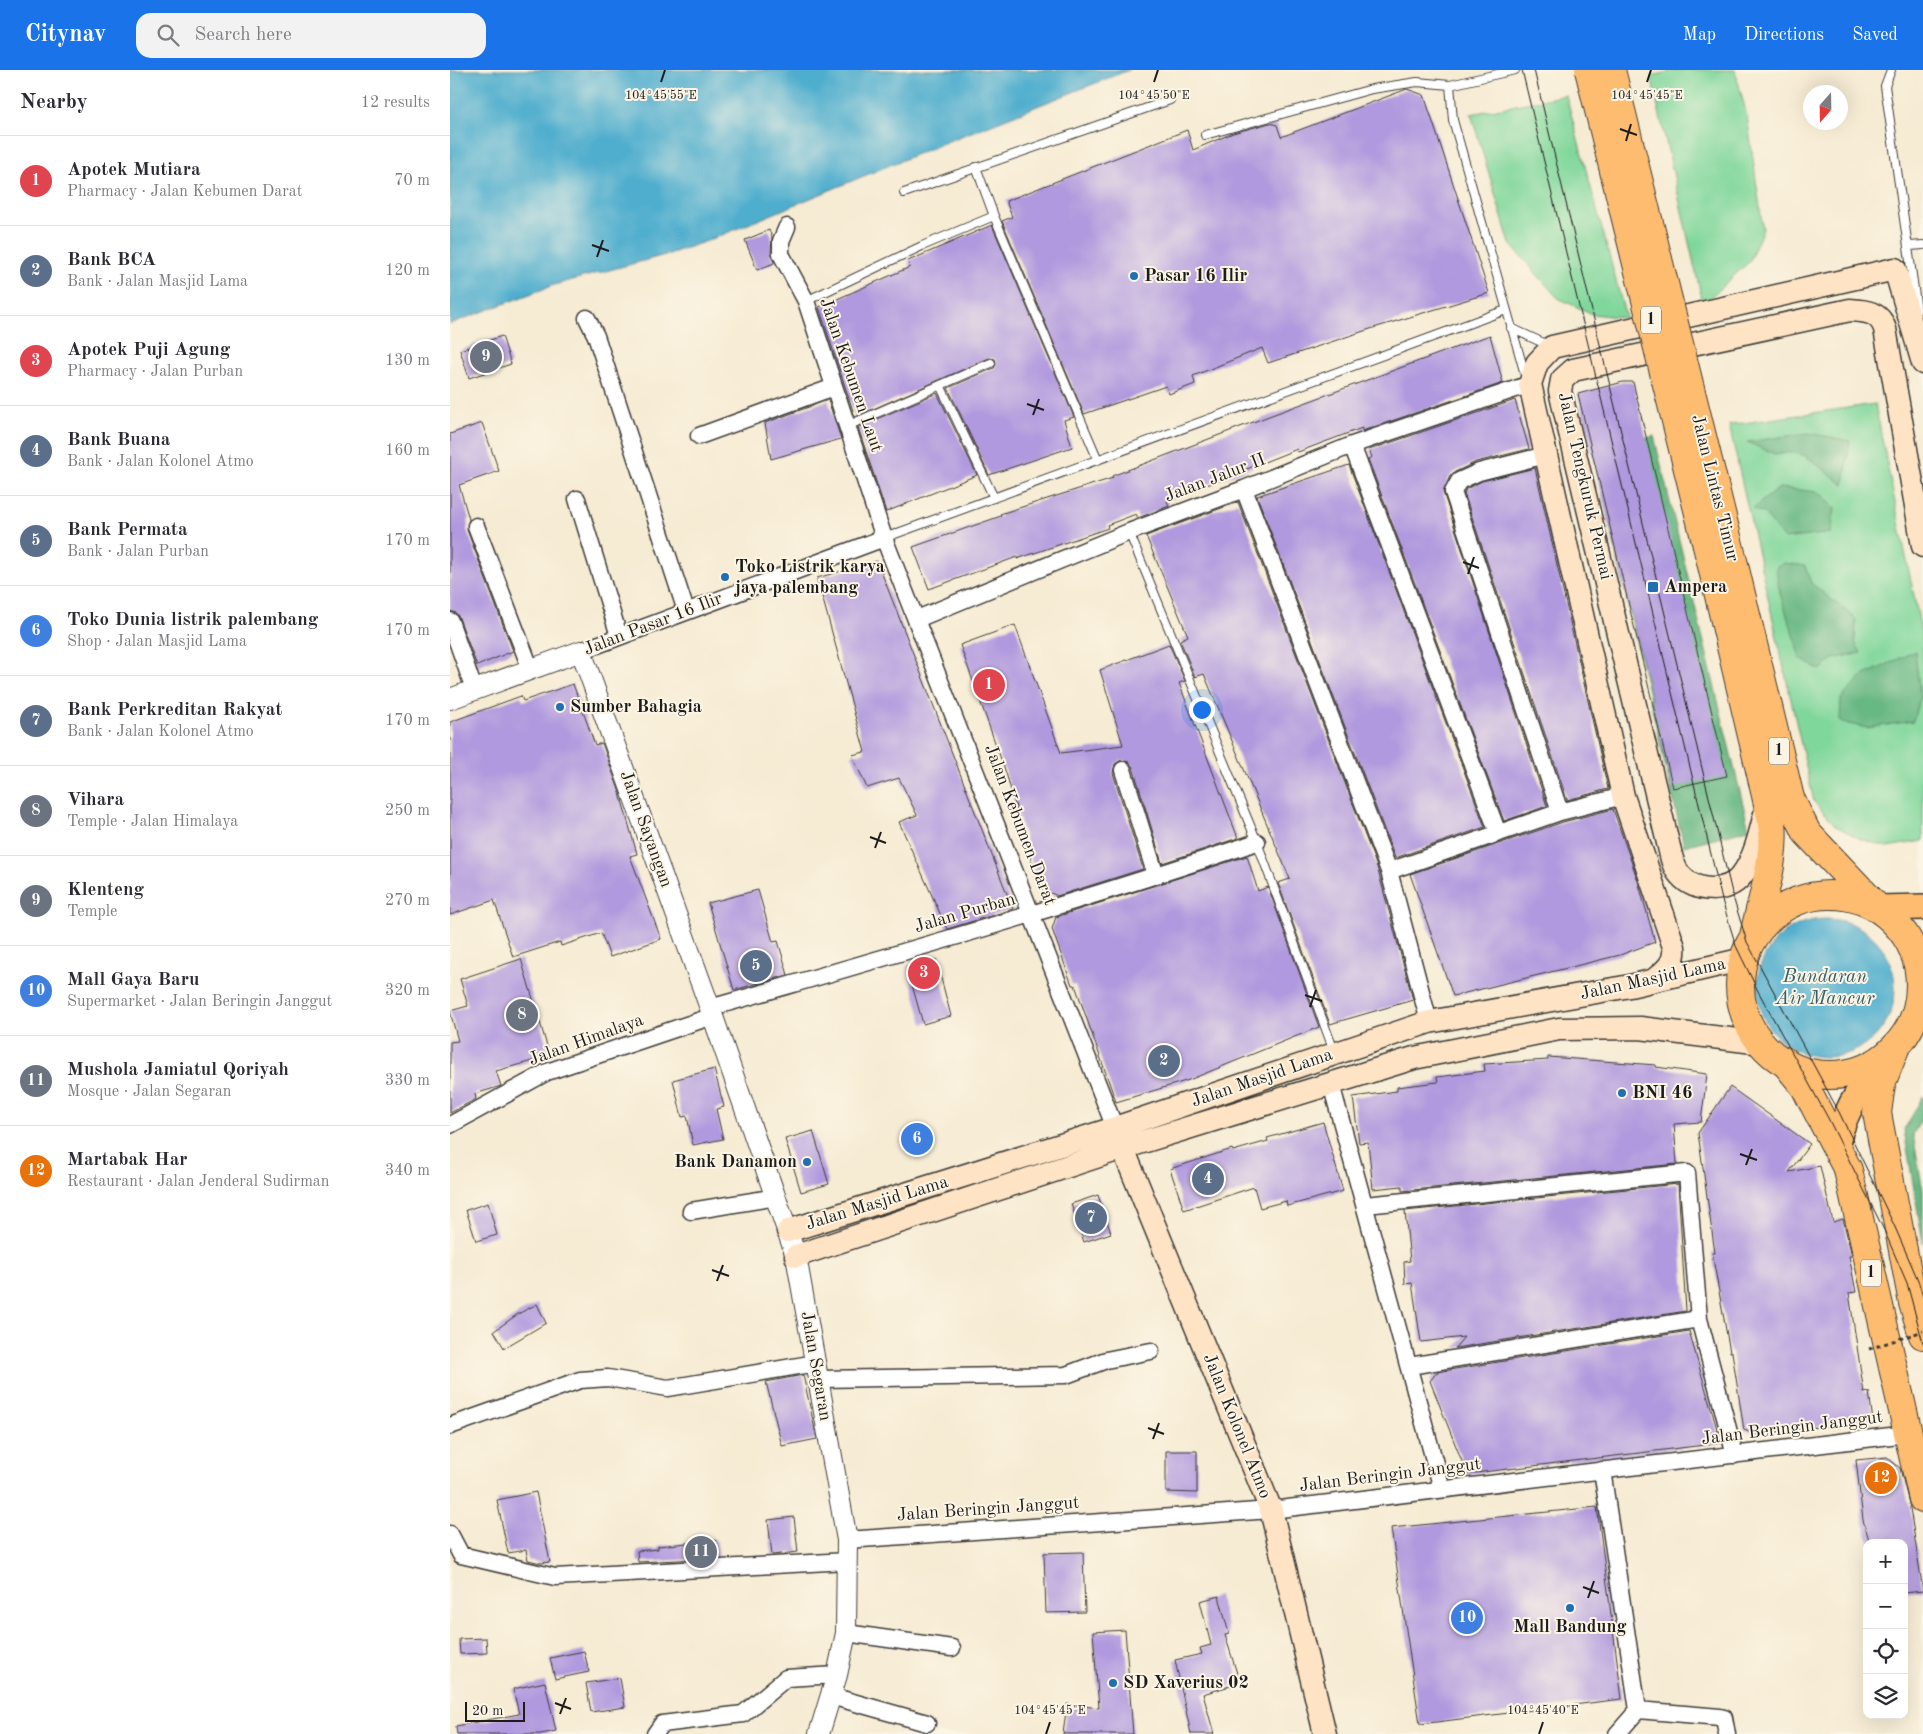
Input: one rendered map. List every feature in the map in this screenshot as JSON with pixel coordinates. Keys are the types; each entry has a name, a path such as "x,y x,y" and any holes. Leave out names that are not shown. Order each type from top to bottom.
{"highway":[{"name":"Jalan Lintas Timur","path":"1588,70 1723,568 1790,798 1807,833 1878,908"},
{"name":"Jalan Lintas Timur","path":"1611,70 1723,568 1768,801 1774,849 1749,948"},
{"name":"1","path":"1784,1061 1807,1071 1843,1074 1867,1067 1887,1054 1905,1035 1920,1003 1919,966 1910,939 1890,917 1878,908 1857,898 1833,895 1810,897 1787,905 1768,919 1749,948 1740,988 1745,1016 1752,1031 1762,1043 1784,1061 1805,1087 1848,1170 1923,1499"},
{"name":"1","path":"1896,1046 1881,1084 1877,1113 1913,1303 1923,1333"}],"main road":[{"path":"1530,384 1537,362 1552,347 1895,269 1923,361"},
{"name":"Jalan Tengkuruk Permai","path":"1680,875 1673,864 1560,391 1562,380 1573,370 1850,310 1877,316 1885,329 1923,546"},
{"name":"Jalan Tengkuruk Permai","path":"1530,384 1623,796 1675,955 1667,969 1654,980"},
{"path":"1652,881 1680,875 1700,887 1714,889 1735,883 1742,874 1754,850 1768,801"},
{"name":"1","path":"1878,908 1923,907"},
{"name":"Jalan Masjid Lama","path":"788,1231 994,1166 1119,1138 1335,1053 1429,1022 1654,980 1749,948"},
{"path":"1598,991 1603,1028"},
{"path":"796,1256 1004,1187 1119,1138 1331,1084 1414,1058 1559,1029 1640,1028 1762,1043"},
{"name":"1","path":"1836,1146 1842,1122 1855,1094 1869,1075 1896,1046"},
{"name":"Jalan Kolonel Atmo","path":"1119,1138 1271,1510 1325,1734"},
{"path":"994,1166 1004,1187"},
{"path":"910,1192 917,1216"}],"street":[{"name":"Jalan Kebumen Laut","path":"787,227 781,241 781,254 806,301 884,538"},
{"path":"587,318 596,336 686,611"},
{"name":"Jalan Jalur II","path":"917,619 1130,532 1244,489 1352,445 1530,384"},
{"path":"699,436 834,386"},
{"path":"1352,445 1498,833"},
{"path":"1546,455 1479,472 1459,480 1453,492 1560,812"},
{"path":"1244,489 1388,871 1429,1022"},
{"path":"577,499 619,636"},
{"path":"476,526 531,670"},
{"name":"Jalan Pasar 16 Ilir","path":"450,699 884,538"},
{"name":"Jalan Kebumen Darat","path":"884,538 1033,914 1119,1138"},
{"path":"450,621 474,689"},
{"name":"Jalan Sayangan","path":"582,651 712,1012"},
{"path":"1123,770 1156,876"},
{"path":"1388,871 1560,812 1623,796"},
{"name":"Jalan Purban","path":"712,1012 1156,876 1257,842"},
{"name":"Jalan Himalaya","path":"450,1125 547,1072 712,1012"},
{"name":"Jalan Segaran","path":"712,1012 796,1256 847,1540 846,1633 837,1675 819,1734"},
{"path":"1331,1084 1442,1489"},
{"path":"1365,1205 1687,1173 1699,1319 1735,1455"},
{"path":"691,1211 777,1197"},
{"path":"1409,1366 1699,1319"},
{"path":"450,1426 580,1380 608,1378 668,1388 818,1371 1066,1375 1118,1357 1151,1351"},
{"name":"Jalan Beringin Janggut","path":"847,1540 1271,1510 1907,1434"},
{"path":"1602,1470 1638,1710 1617,1734"},
{"path":"450,1534 461,1555 555,1577 847,1561"},
{"path":"846,1633 952,1648"},
{"path":"655,1734 662,1724 743,1714 786,1678 837,1675"},
{"path":"831,1696 927,1723"},
{"path":"1638,1710 1720,1716 1724,1718 1728,1734"}],"lane":[{"path":"1205,136 1372,89 1417,82 1450,85 1515,70"},
{"path":"1891,70 1886,86 1910,246 1923,361"},
{"path":"1450,85 1452,120 1526,379 1530,384"},
{"path":"904,193 1170,100"},
{"path":"976,167 994,216 1098,460"},
{"path":"806,301 922,246 994,216"},
{"path":"1910,246 1923,244"},
{"path":"884,538 1506,310"},
{"path":"1511,328 1552,347"},
{"path":"847,426 991,363"},
{"path":"940,385 994,498"},
{"path":"1130,532 1257,842 1335,1053"}],"path":[{"path":"1869,1349 1923,1333"}],"green space":[{"path":"1678,70 1735,70 1747,116 1763,229 1749,262 1703,304 1651,76"},
{"path":"1566,95 1626,318 1592,314 1558,298 1510,244 1471,114"},
{"path":"1875,404 1923,640 1923,841 1887,847 1860,839 1836,826 1814,802 1729,425"},
{"path":"1808,433 1850,441 1844,485 1806,456 1790,452 1775,454 1747,442"},
{"path":"1654,436 1749,829 1684,846 1593,453"},
{"path":"1779,488 1819,492 1835,508 1831,533 1784,539 1764,513 1752,509"},
{"path":"1784,563 1805,566 1811,583 1856,619 1855,642 1861,653 1833,659 1820,670 1800,659 1777,578 1777,566"},
{"path":"1915,651 1920,696 1913,721 1867,728 1840,722 1841,699 1861,677"},
{"path":"1923,1096 1923,1117 1913,1134 1923,1191 1923,1243 1904,1130"}],"water":[{"path":"450,70 1129,70 941,144 710,240 669,254 554,285 450,324"},
{"name":"Bundaran Air Mancur","path":"1826,919 1852,925 1875,939 1889,962 1895,988 1889,1014 1875,1037 1852,1051 1826,1057 1800,1051 1777,1037 1763,1014 1757,988 1763,962 1777,939 1800,925"}],"building":[{"path":"1407,89 1424,95 1489,293 1367,330 1268,363 1262,348 1193,376 1195,384 1169,394 1166,386 1084,414 1002,221 1012,217 1006,201 1187,130 1193,150 1233,133 1270,123 1277,125 1281,137"},
{"path":"992,225 1074,417 1064,420 1072,447 989,475 948,388 994,368 996,364 995,359 989,358 855,417 819,307 910,267 908,261"},
{"path":"769,230 772,237 771,254 774,263 757,270 745,240"},
{"path":"1490,335 1503,383 1362,431 1362,428 1298,452 1297,449 1167,501 1169,506 1138,518 1136,514 1107,525 1108,528 1017,559 1017,557 929,589 913,547 1001,516 1000,514 1113,478 1112,476 1269,416"},
{"path":"502,336 511,364 469,378 460,350"},
{"path":"1623,382 1633,382 1727,776 1673,788 1578,394"},
{"path":"937,393 977,475 886,512 858,427"},
{"path":"828,400 841,439 771,459 765,423"},
{"path":"1515,400 1529,449 1476,462 1455,472 1450,476 1443,492 1547,806 1504,821 1368,459 1372,457 1369,450"},
{"path":"482,423 499,471 459,485 469,519 467,530 513,651 477,666 459,618 456,613 450,611 450,434"},
{"path":"1349,465 1485,827 1395,858 1257,496"},
{"path":"1535,468 1608,789 1567,800 1464,493 1466,489 1482,481"},
{"path":"1238,502 1377,867 1413,1000 1330,1024 1278,883 1290,879 1204,674 1195,677 1180,640 1188,636 1146,536"},
{"path":"877,561 1013,909 947,929 899,822 917,815 899,778 867,788 852,755 865,752 817,578"},
{"path":"1015,625 1061,753 1123,745 1100,670 1169,644 1185,681 1179,683 1238,838 1162,863 1133,767 1129,762 1121,760 1115,764 1113,773 1143,869 1057,896 1039,887 1006,773 960,645"},
{"path":"573,684 595,745 602,743 619,790 637,854 630,856 661,939 610,957 601,933 561,946 560,942 513,957 494,900 450,915 450,722 521,696 523,701"},
{"path":"1613,809 1638,881 1655,942 1620,955 1453,996 1410,874 1563,822"},
{"path":"1247,856 1258,891 1268,887 1319,1027 1189,1080 1116,1102 1075,985 1072,985 1052,929 1056,917"},
{"path":"758,890 773,942 778,941 788,975 734,990 708,903"},
{"path":"521,959 550,1056 496,1071 501,1086 475,1094 476,1099 450,1113 450,1042 458,1041 450,1011 468,1006 460,979"},
{"path":"936,959 951,1016 923,1024 907,967"},
{"path":"1548,1057 1656,1065 1656,1067 1707,1074 1701,1122 1674,1124 1677,1164 1402,1191 1402,1186 1373,1189 1368,1142 1359,1143 1353,1097 1397,1091 1397,1087 1438,1082 1437,1077 1485,1071 1484,1064 1548,1060"},
{"path":"714,1069 724,1107 716,1109 723,1139 693,1145 687,1116 682,1117 673,1080"},
{"path":"1730,1087 1810,1144 1789,1172 1820,1166 1833,1222 1843,1219 1852,1256 1849,1256 1856,1292 1849,1293 1864,1393 1869,1392 1873,1421 1754,1434 1744,1430 1732,1352 1730,1352 1712,1253 1715,1253 1698,1133"},
{"path":"1323,1122 1343,1191 1287,1206 1286,1201 1260,1208 1254,1187 1184,1210 1170,1169 1232,1149 1233,1151 1268,1141 1267,1138"},
{"name":"Bank Danamon","path":"813,1131 829,1184 801,1192 785,1139"},
{"path":"1678,1184 1686,1311 1455,1348 1464,1337 1421,1342 1412,1283 1405,1284 1404,1262 1410,1261 1405,1211"},
{"path":"1098,1195 1111,1233 1084,1242 1071,1204"},
{"path":"488,1203 497,1235 476,1241 466,1210"},
{"path":"537,1304 546,1323 504,1348 494,1331 518,1314"},
{"path":"1689,1331 1721,1443 1467,1474 1430,1381 1437,1372"},
{"path":"803,1375 817,1439 782,1446 766,1382"},
{"path":"1166,1451 1197,1451 1197,1493 1166,1492"},
{"path":"1887,1457 1900,1468 1910,1508 1923,1591 1908,1593 1908,1539 1869,1539 1863,1520 1856,1460"},
{"path":"536,1492 550,1562 541,1563 528,1560 526,1550 508,1553 497,1500"},
{"path":"1597,1507 1622,1699 1420,1724 1391,1528"},
{"path":"794,1517 798,1552 772,1555 768,1520"},
{"path":"716,1540 718,1558 638,1562 637,1551 658,1549 658,1546"},
{"path":"1083,1552 1085,1612 1046,1613 1044,1553"},
{"path":"1219,1596 1229,1634 1225,1635 1240,1683 1203,1694 1214,1734 1191,1734 1175,1660 1202,1654 1200,1648 1211,1645 1200,1601"},
{"name":"SD Xaverius 02","path":"1125,1630 1133,1734 1063,1734 1067,1704 1099,1708 1093,1632"},
{"path":"486,1638 487,1653 460,1654 459,1639"},
{"path":"584,1651 589,1672 555,1679 550,1658"},
{"path":"620,1678 625,1707 591,1712 586,1683"},
{"path":"545,1682 556,1731 540,1734 457,1734 456,1726 519,1714 513,1689"}],"tram line":[{"path":"1522,70 1722,900 1736,946 1758,991 1828,1118 1884,1230 1907,1283 1923,1343"},
{"path":"1534,70 1733,897 1747,942 1839,1112 1894,1225 1918,1280 1923,1297"}],"place":[{"name":"Pasar 16 Ilir","path":"1134,276"},
{"name":"Klenteng","path":"486,357"},
{"name":"Toko Listrik karya jaya palembang","path":"725,577"},
{"name":"Ampera","path":"1653,587"},
{"name":"Apotek Mutiara","path":"989,685"},
{"name":"Sumber Bahagia","path":"560,707"},
{"name":"Bank Permata","path":"756,966"},
{"name":"Apotek Puji Agung","path":"924,973"},
{"name":"Vihara","path":"522,1015"},
{"name":"Bank BCA","path":"1164,1061"},
{"name":"BNI 46","path":"1622,1093"},
{"name":"Toko Dunia listrik palembang","path":"917,1139"},
{"name":"Bank Danamon","path":"807,1162"},
{"name":"Bank Buana","path":"1208,1179"},
{"name":"Bank Perkreditan Rakyat","path":"1091,1218"},
{"name":"Martabak Har","path":"1881,1478"},
{"name":"Mushola Jamiatul Qoriyah","path":"701,1552"},
{"name":"Mall Bandung","path":"1570,1608"},
{"name":"Mall Gaya Baru","path":"1467,1618"},
{"name":"SD Xaverius 02","path":"1113,1683"}]}
